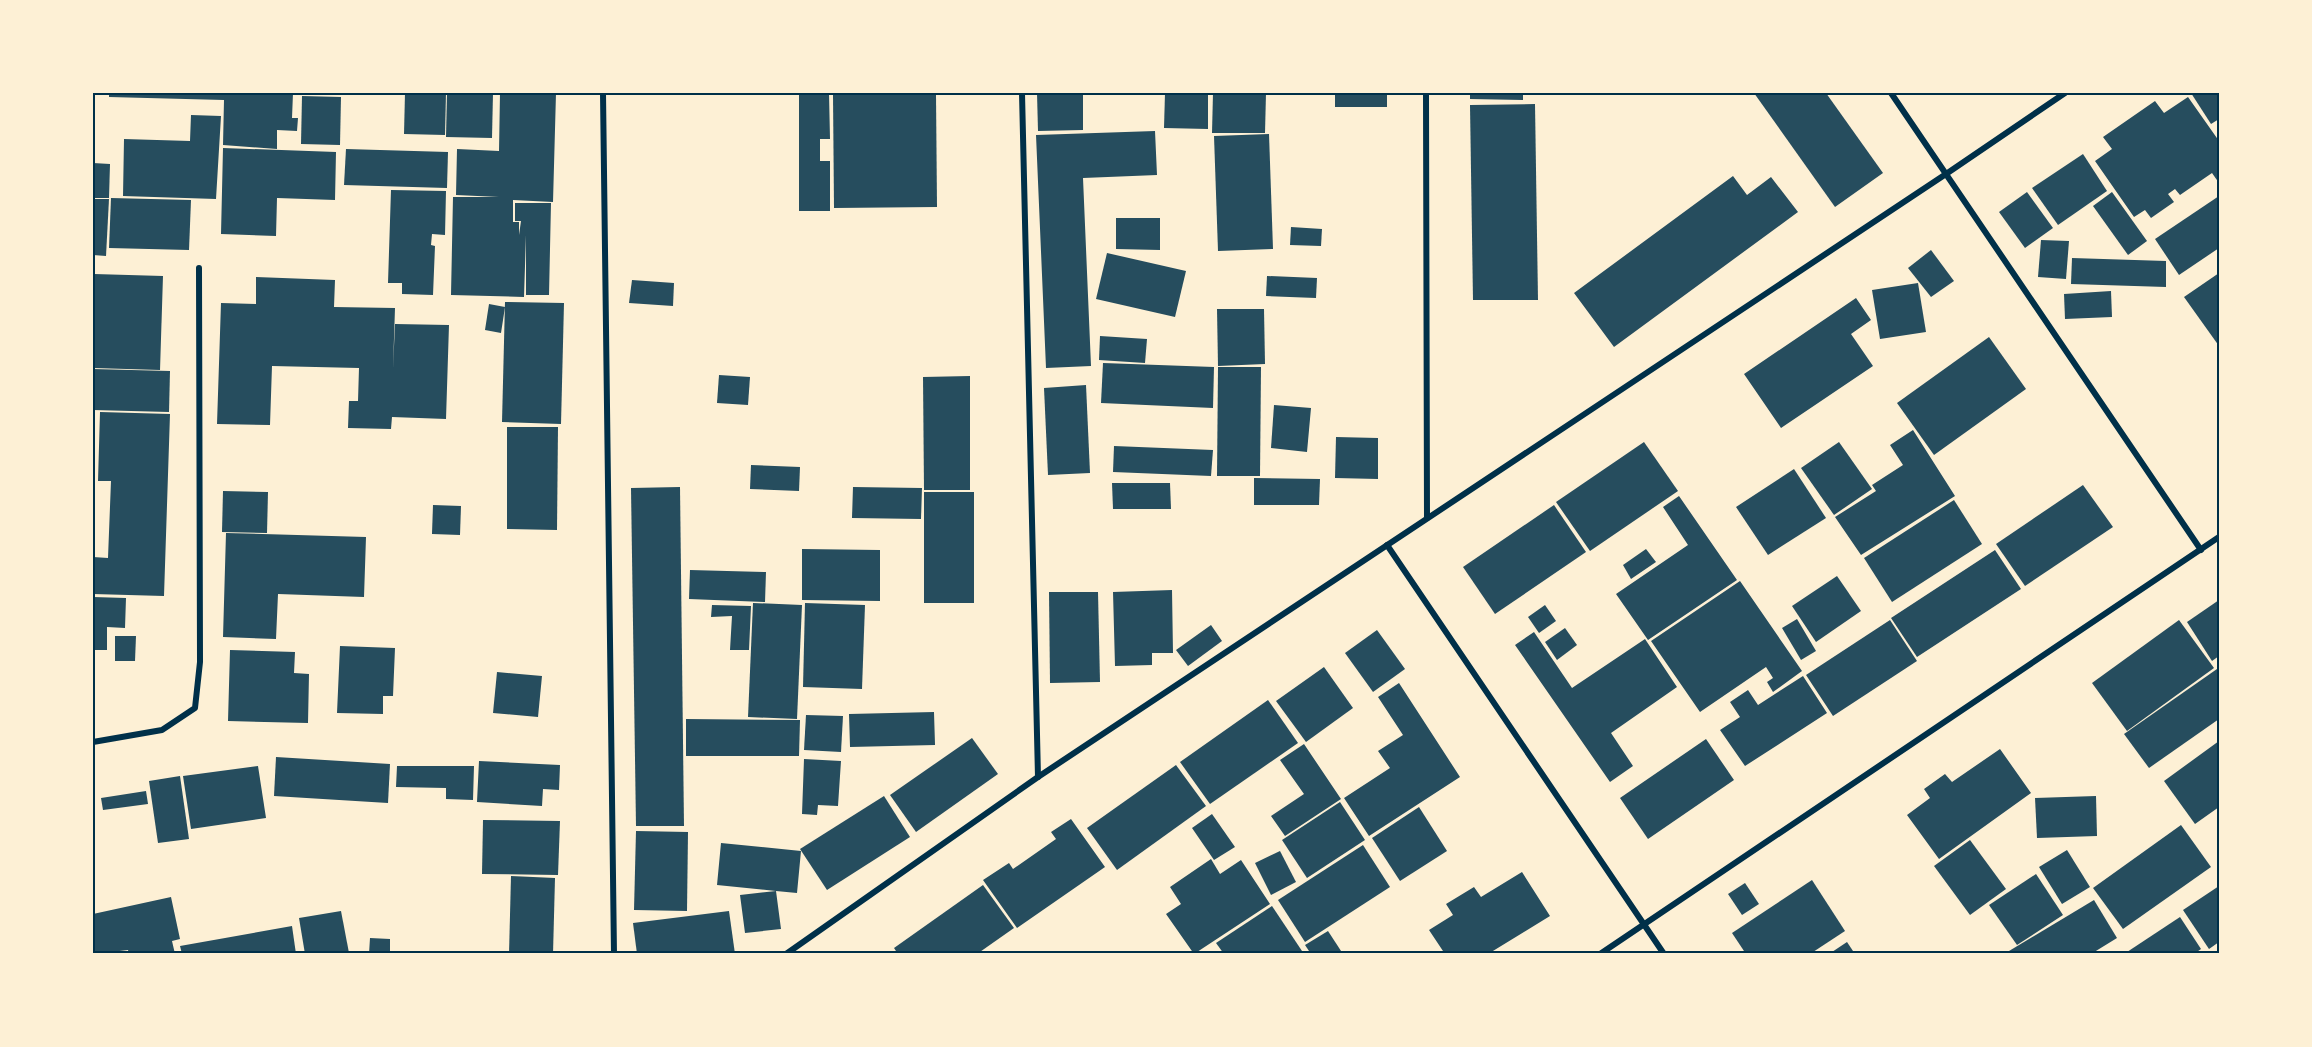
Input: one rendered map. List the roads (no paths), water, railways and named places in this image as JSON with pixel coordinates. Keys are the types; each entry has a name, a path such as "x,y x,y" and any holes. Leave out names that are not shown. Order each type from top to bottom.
{"street":[{"path":"603,93 614,954"},
{"path":"1022,93 1038,777"},
{"path":"1426,93 1427,518"},
{"path":"1891,93 2201,550"},
{"path":"786,954 1038,777 2065,93"},
{"path":"93,742 162,730 195,708 200,662 200,268"},
{"path":"1600,954 2219,537"},
{"path":"1387,545 1664,954"}]}
